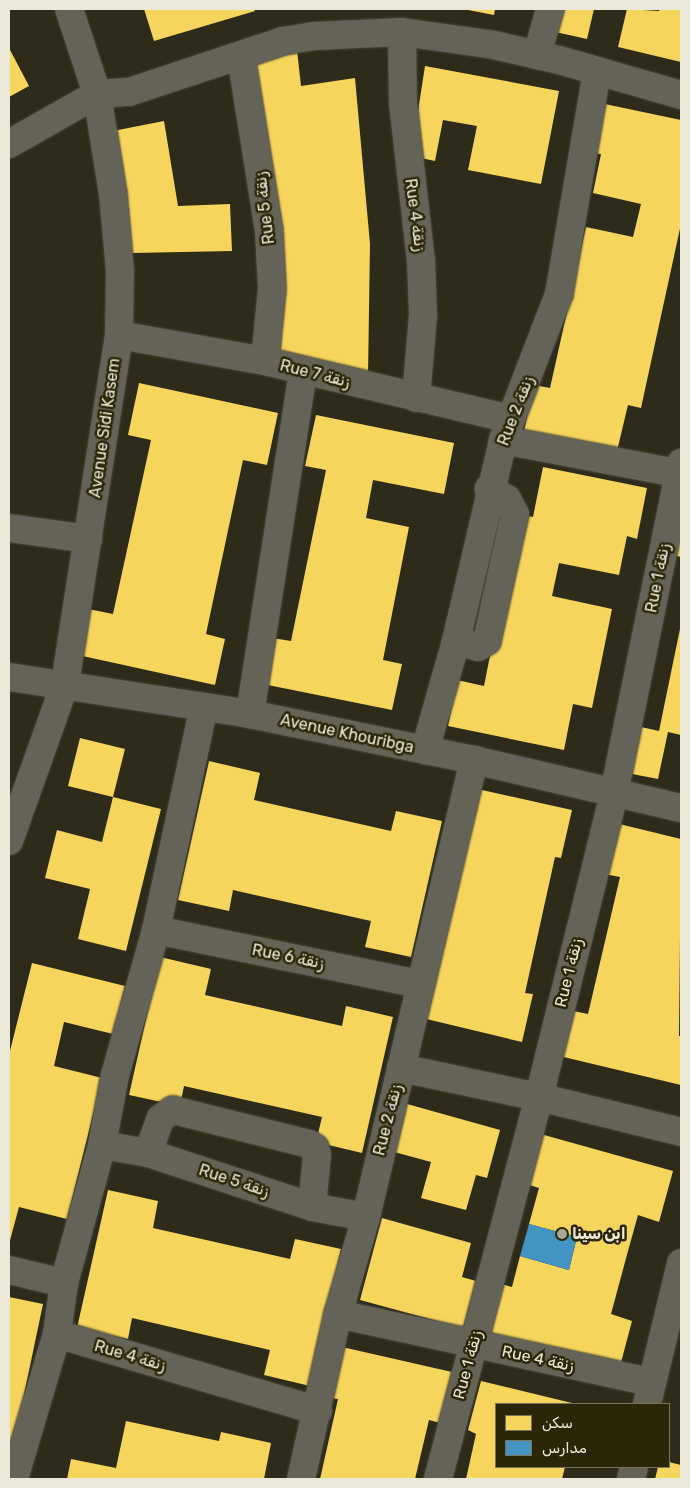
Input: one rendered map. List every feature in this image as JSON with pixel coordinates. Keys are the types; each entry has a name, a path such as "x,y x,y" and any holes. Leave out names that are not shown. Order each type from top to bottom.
{"street":[{"name":"Avenue Sidi Kasem","path":"9,842 65,684 118,335 118,232 97,94 69,9"},
{"path":"537,55 550,9"},
{"path":"9,144 97,94 129,92 283,41 314,36 402,32 537,55 681,95"},
{"name":"Rue 4 زنقة","path":"402,32 402,103 421,260 423,315 416,398"},
{"name":"Rue 5 زنقة","path":"241,56 269,231 272,289 265,361"},
{"name":"Rue 2 زنقة","path":"425,750 456,641 490,489 507,430 536,361 559,294 597,71"},
{"name":"Rue 7 زنقة","path":"118,335 265,361 416,398 507,430 680,470"},
{"path":"250,714 304,372"},
{"name":"Rue 1 زنقة","path":"438,1479 539,1097 614,793 680,470"},
{"path":"9,528 88,539"},
{"name":"Avenue Khouribga","path":"9,677 65,684 250,714 474,760 681,808"},
{"path":"14,1479 57,1334 64,1283 102,1145 114,1075 156,930 204,707"},
{"name":"Rue 2 زنقة","path":"301,1479 318,1412 338,1314 366,1217 474,760"},
{"name":"Rue 6 زنقة","path":"156,930 420,984"},
{"path":"401,1068 539,1097 681,1132"},
{"path":"148,1153 161,1118 173,1110 309,1144 316,1148 317,1155 312,1207"},
{"name":"Rue 5 زنقة","path":"102,1145 148,1153 312,1207 366,1217"},
{"path":"649,1393 677,1299 681,1263"},
{"path":"9,1270 64,1283"},
{"name":"Rue 4 زنقة","path":"338,1314 473,1346 649,1393"},
{"name":"Rue 4 زنقة","path":"57,1334 318,1412"}],"building: سكن":[{"path":"144,9 254,9 255,11 154,41"},
{"path":"463,9 495,9 494,15"},
{"path":"556,9 594,9 587,39 551,31"},
{"path":"627,9 659,11 660,9 681,9 681,62 618,47"},
{"path":"9,48 29,86 9,97"},
{"path":"297,50 301,86 355,78 370,244 368,376 277,351 250,63"},
{"path":"425,66 559,91 541,184 468,170 477,126 443,120 435,161 411,156"},
{"path":"600,103 681,120 681,224 641,408 628,405 617,451 524,431 534,385 550,388 586,227 633,237 641,204 593,193 601,154 591,153"},
{"path":"164,121 178,206 230,204 232,251 132,253 113,131"},
{"path":"139,383 278,413 267,465 243,460 206,634 225,639 215,685 78,655 88,609 113,614 151,440 128,435"},
{"path":"316,415 454,443 444,494 373,480 366,518 409,527 383,660 402,664 392,710 258,683 266,637 291,641 326,470 305,466"},
{"path":"543,467 647,488 637,539 627,536 619,575 559,563 552,596 612,609 592,708 573,704 564,750 448,726 457,680 484,686 518,514 533,517"},
{"path":"681,517 681,557 673,555"},
{"path":"681,624 681,735 668,732 658,779 622,772 632,725 659,731"},
{"path":"80,738 125,749 113,797 68,786"},
{"path":"209,761 260,773 254,800 391,831 396,811 442,821 411,957 365,947 371,921 233,890 229,911 178,900"},
{"path":"473,788 572,810 561,858 555,857 525,993 533,994 522,1042 418,1017"},
{"path":"113,797 161,809 126,951 78,939 90,889 45,878 57,830 102,842"},
{"path":"611,822 681,839 679,1036 681,1036 681,1085 551,1054 564,1009 588,1014 620,877 599,873"},
{"path":"160,957 211,969 205,995 342,1026 346,1006 393,1017 362,1153 316,1142 322,1117 184,1086 180,1106 129,1095"},
{"path":"32,963 125,986 113,1034 64,1022 54,1066 102,1078 67,1219 19,1207 9,1244 9,1055"},
{"path":"400,1102 500,1130 487,1178 476,1175 466,1210 421,1198 431,1162 387,1150"},
{"path":"537,1133 673,1171 659,1222 638,1215 628,1251 611,1314 632,1321 619,1370 480,1331 494,1282 512,1287 520,1256 569,1270 577,1237 529,1224 539,1188 523,1183"},
{"path":"108,1190 158,1201 153,1228 290,1259 295,1239 341,1249 310,1386 264,1375 270,1350 132,1318 128,1339 77,1328"},
{"path":"382,1218 471,1243 462,1277 476,1281 463,1328 360,1300"},
{"path":"9,1297 43,1304 10,1461 9,1461"},
{"path":"342,1347 452,1372 440,1423 429,1420 415,1479 320,1479 338,1399 331,1398"},
{"path":"481,1381 572,1403 495,1403 495,1468 565,1468 562,1479 466,1479 476,1434 468,1430"},
{"path":"126,1421 219,1441 221,1432 271,1443 264,1479 67,1479 71,1459 116,1468"},
{"path":"670,1462 681,1465 681,1479 655,1479 658,1468 670,1468"}],"building: مدارس":[{"path":"529,1224 577,1237 569,1270 520,1256"}],"place":[{"name":"ابن سينا","path":"562,1234"}]}
